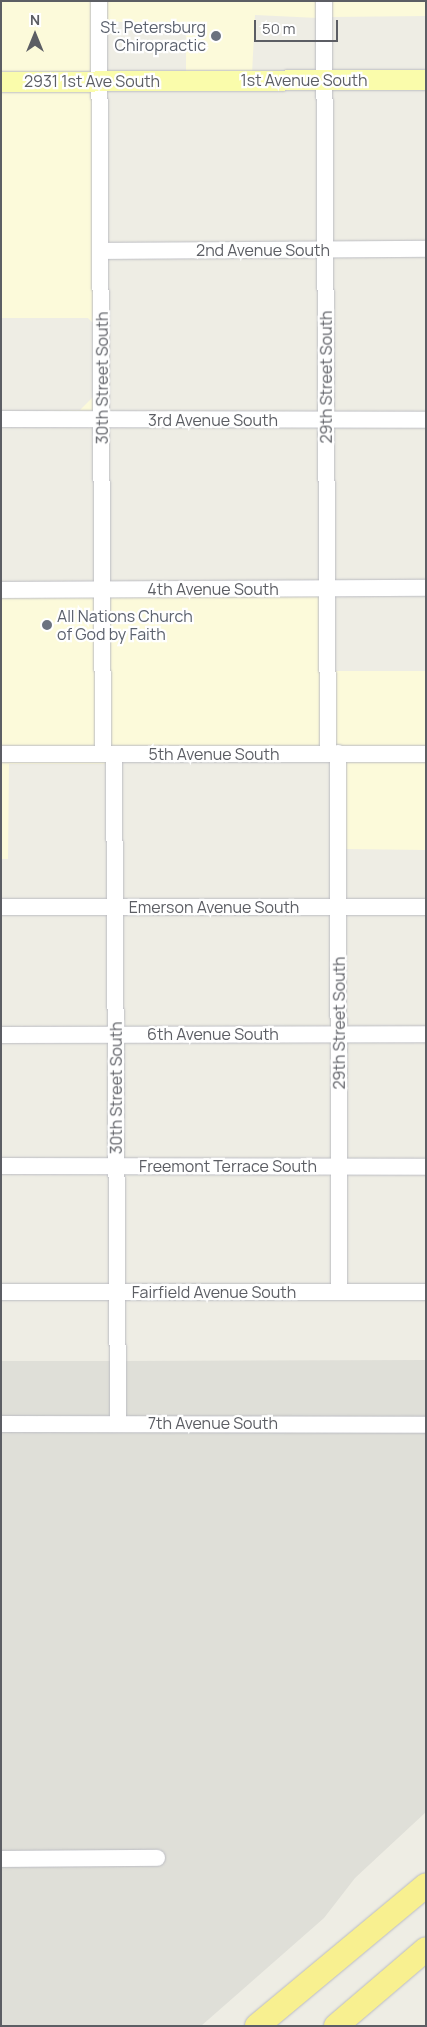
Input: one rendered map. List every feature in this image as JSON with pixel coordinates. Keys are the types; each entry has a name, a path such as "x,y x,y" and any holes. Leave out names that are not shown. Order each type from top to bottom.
{"highway":[{"path":"256,2026 426,1885"},
{"path":"336,2026 426,1949"}],"main road":[{"name":"1st Avenue South","path":"182,81 426,80"},
{"name":"2931 1st Ave South","path":"1,82 182,81"}],"street":[{"name":"30th Street South","path":"100,1 102,81 103,589 117,1034 118,1422"},
{"name":"29th Street South","path":"324,1 327,588 338,907 339,1292"},
{"name":"2nd Avenue South","path":"101,251 426,249"},
{"name":"3rd Avenue South","path":"1,418 102,421 426,420"},
{"name":"4th Avenue South","path":"1,590 426,588"},
{"name":"5th Avenue South","path":"1,754 426,754"},
{"name":"Emerson Avenue South","path":"1,907 426,907"},
{"name":"6th Avenue South","path":"1,1035 426,1034"},
{"name":"Freemont Terrace South","path":"1,1166 426,1167"},
{"name":"Fairfield Avenue South","path":"1,1292 426,1292"},
{"name":"7th Avenue South","path":"1,1424 118,1422 426,1425"},
{"path":"1,1859 157,1858"}],"shaded area":[{"path":"1,1 94,1 96,75 1,75"},
{"path":"105,1 318,1 318,18 255,15 252,74 186,75 186,26 106,21"},
{"path":"330,1 426,1 426,16 330,17"},
{"path":"1,88 96,88 96,414 1,412 80,410 93,397 93,323 88,318 1,318"},
{"path":"322,595 322,747 109,747 109,596"},
{"path":"1,596 98,596 97,748 1,748"},
{"path":"334,671 426,671 426,748 334,747"},
{"path":"344,760 426,761 426,850 344,849"},
{"path":"1,761 108,761 108,764 9,764 8,859 1,859"},
{"path":"426,1360 426,1418 124,1416 124,1361"},
{"path":"1,1361 112,1361 112,1416 1,1417"},
{"path":"1,1430 426,1431 426,1812 355,1878 324,1918 201,2026 1,2026 1,1865 163,1864 162,1852 1,1852"}],"place":[{"name":"St. Petersburg Chiropractic","path":"216,36"},
{"name":"All Nations Church of God by Faith","path":"47,625"}]}
